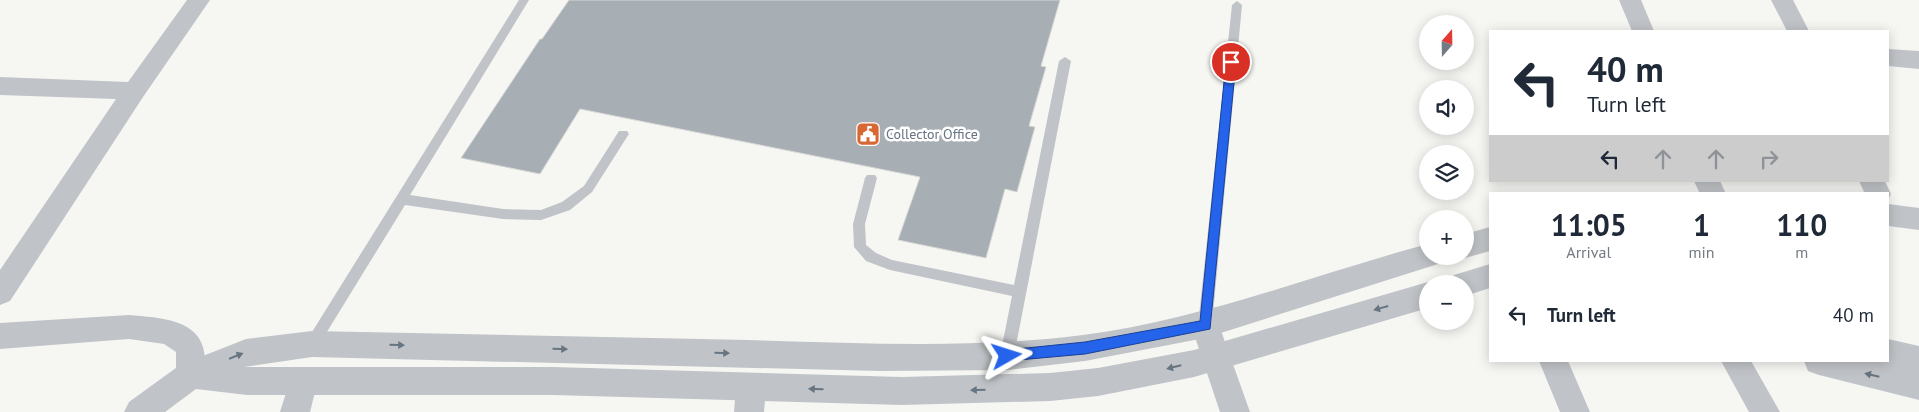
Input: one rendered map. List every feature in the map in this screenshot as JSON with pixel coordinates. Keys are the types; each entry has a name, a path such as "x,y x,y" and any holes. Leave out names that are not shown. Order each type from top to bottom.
{"street":[{"path":"0,293 134,91 199,0"},
{"path":"1630,0 1643,30"},
{"path":"1782,0 1797,30"},
{"path":"1889,58 1919,60"},
{"path":"0,86 134,91"},
{"path":"1889,210 1919,219"},
{"path":"1474,243 1489,239"},
{"path":"140,412 191,375 246,352 312,344 880,358 1007,356 1085,348 1205,325 1370,272 1419,258"},
{"path":"1474,281 1489,276"},
{"path":"191,375 247,381 655,383 750,399 885,392 1051,387 1142,376 1217,357 1419,297"},
{"path":"1205,325 1235,412"},
{"path":"0,336 129,327 170,332 190,346 191,375"},
{"path":"1889,352 1919,360"},
{"path":"1552,362 1575,412"},
{"path":"1736,362 1765,412"},
{"path":"1823,362 1919,386"},
{"path":"294,412 303,380"}],"lane":[{"path":"312,344 524,0"},
{"path":"1205,325 1236,5"},
{"path":"1007,356 1065,60"},
{"path":"401,199 503,214 540,215 566,206 588,189 623,134"},
{"path":"871,178 859,224 860,247 872,257 890,264 927,273 1020,292"}],"building":[{"name":"Collector Office","path":"569,0 1060,0 1041,66 1046,67 1029,126 1035,127 1017,192 1005,189 986,258 898,240 920,177 580,109 540,174 461,158 540,39 542,39"}],"place":[{"name":"Collector Office","path":"868,134"}],"route":[{"path":"1007,356 1085,348 1205,325 1231,62"}]}
